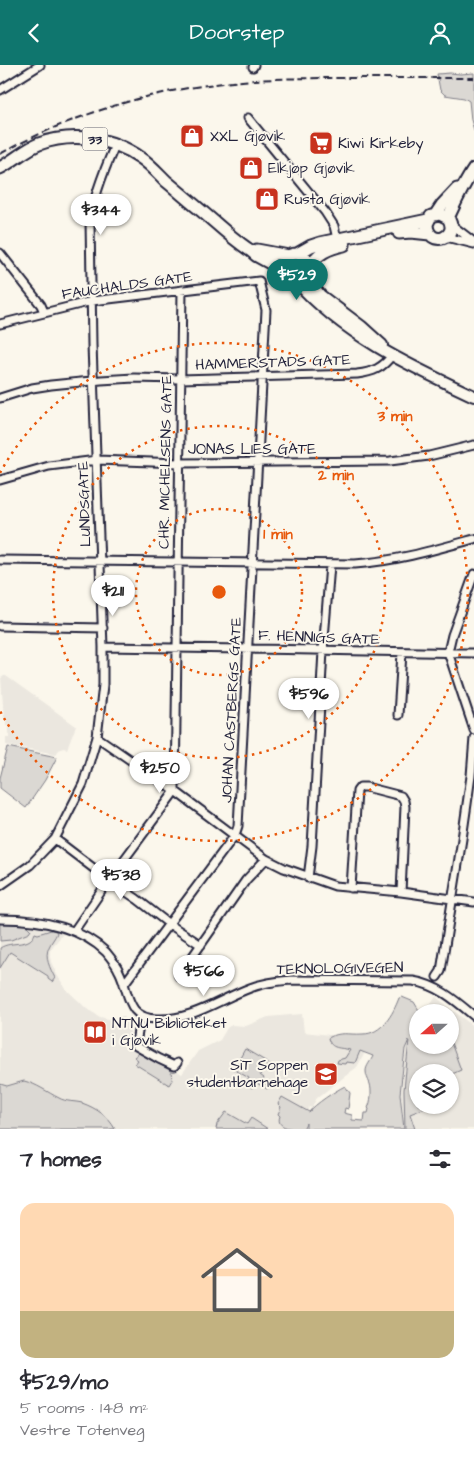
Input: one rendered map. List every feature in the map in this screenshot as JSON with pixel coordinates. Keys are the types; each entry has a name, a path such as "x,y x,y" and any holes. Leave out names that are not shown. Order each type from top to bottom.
{"main road":[{"name":"33","path":"0,168 28,150 49,142 70,138 100,140 118,145 143,159 238,242 256,255 271,262 283,271 288,278 296,280"},
{"name":"33","path":"16,159 51,147 71,144 98,146 113,150 166,181"},
{"path":"466,181 432,217 427,228 435,238 446,237 450,233 450,221 454,202 474,169"},
{"path":"283,271 284,263 293,255 311,246 444,214 450,221"},
{"path":"296,280 302,279 319,254 337,247 389,234 411,232 430,234"},
{"name":"33","path":"250,250 293,255"},
{"path":"293,255 304,257 314,287 320,295 361,326 392,355"},
{"path":"296,280 318,304 384,352 474,396"}],"street":[{"path":"0,90 40,65"},
{"path":"248,118 325,211 334,226 337,239"},
{"name":"LUNDSGATE","path":"0,886 30,865 55,839 83,784 97,737 103,685 103,627 90,221 93,202 113,150"},
{"path":"450,221 474,243"},
{"path":"446,237 474,243"},
{"path":"0,253 41,305 44,312"},
{"name":"FAUCHALDS GATE","path":"0,324 92,301 259,281"},
{"name":"JOHAN CASTBERGS GATE","path":"124,984 235,835 238,826 266,310 259,281"},
{"name":"CHR. MICHELSENS GATE","path":"175,791 182,290"},
{"name":"HAMMERSTADS GATE","path":"0,398 51,385 134,378 180,379 357,374 370,372 380,367 392,355"},
{"name":"JONAS LIES GATE","path":"0,480 49,466 97,460 179,463 392,461 474,445"},
{"path":"0,560 330,565 379,563 474,539"},
{"path":"308,877 312,846 330,565"},
{"path":"474,574 452,635 448,653 474,730"},
{"path":"0,626 103,627"},
{"name":"F. HENNIGS GATE","path":"103,647 474,653"},
{"path":"398,715 402,653"},
{"path":"97,737 175,791 266,859 284,868 335,886 401,892 474,902"},
{"path":"438,977 441,971 462,839 471,776 474,738"},
{"path":"351,888 357,791 360,787 366,787 401,797 404,801 401,892"},
{"path":"74,931 175,791"},
{"path":"55,839 201,945"},
{"path":"179,976 246,880 266,859"},
{"path":"0,919 26,920 74,931 105,951 120,972 127,996 134,1011 144,1017 137,1034 136,1045 174,1067 177,1063"},
{"name":"TEKNOLOGIVEGEN","path":"144,1017 158,1019 185,1016 196,1013 250,988 291,980 423,982 445,993 474,1016"}],"shaded area":[{"path":"474,73 474,130 469,101 464,98 445,95 440,90 437,74"},
{"path":"4,676 76,726 67,749 63,748 56,754 6,745 6,737 10,737 10,734 8,734 8,725 6,725 4,719 1,678"},
{"path":"8,747 57,757 45,780 26,808 0,788 0,778"},
{"path":"0,916 21,922 31,930 29,933 11,940 0,941"},
{"path":"0,919 67,929 50,951 51,962 66,989 87,1009 100,1017 108,1019 124,1016 137,1045 182,1074 198,1051 220,1040 231,1025 246,1026 268,1017 302,1014 304,1032 372,1040 357,1067 317,1098 311,1108 309,1107 298,1129 268,1129 251,1118 247,1124 217,1124 216,1129 86,1129 0,1086"},
{"path":"51,930 57,933 47,955 48,963 55,978 52,982 48,979 48,976 10,952 0,968 0,948 10,944 29,941 35,933 38,934"},
{"path":"402,997 415,1004 409,1004 409,1040 405,1049 400,1094 404,1129 306,1129 306,1123 303,1129 295,1129 280,1124 280,1116 278,1114 281,1107 278,1104 282,1097 309,1112 316,1105 345,1086 350,1093 348,1109 345,1108 344,1113 352,1115 352,1120 364,1121 365,1113 368,1113 369,1109 371,1093 366,1069 373,1056 360,1051 355,1063 337,1063 338,1060 345,1058 350,1050 331,1045 328,1038 341,1034 363,1034 376,1031 386,1022 399,998"},
{"path":"436,997 445,1004 430,1004"},
{"path":"459,1015 474,1027 474,1129 406,1129 401,1097 409,1030 409,1054 459,1054"},
{"path":"409,1040 409,1054 455,1054 459,1064 409,1064 409,1114 415,1129 405,1129 404,1090"},
{"path":"245,1049 272,1065 270,1068 264,1065 260,1075 264,1078 262,1082 269,1086 267,1089 255,1082 252,1088 246,1084 249,1078 233,1069 238,1065 236,1063"},
{"path":"139,1053 171,1071 172,1080 169,1085 135,1064 138,1060 134,1057"},
{"path":"24,1081 67,1101 82,1103 92,1107 105,1116 115,1129 0,1129 0,1084 7,1086"},
{"path":"226,1112 247,1124 251,1118 268,1129 216,1129 217,1124"}],"railway":[{"path":"0,154 26,140 80,117 136,99 194,87 239,81 286,79 474,78"}],"place":[{"name":"XXL Gjøvik","path":"192,136"},
{"name":"Kiwi Kirkeby","path":"321,143"},
{"name":"Elkjøp Gjøvik","path":"251,168"},
{"name":"Rusta Gjøvik","path":"267,199"},
{"name":"NTNU Biblioteket i Gjøvik","path":"95,1032"},
{"name":"SiT Soppen studentbarnehage","path":"326,1074"}]}
